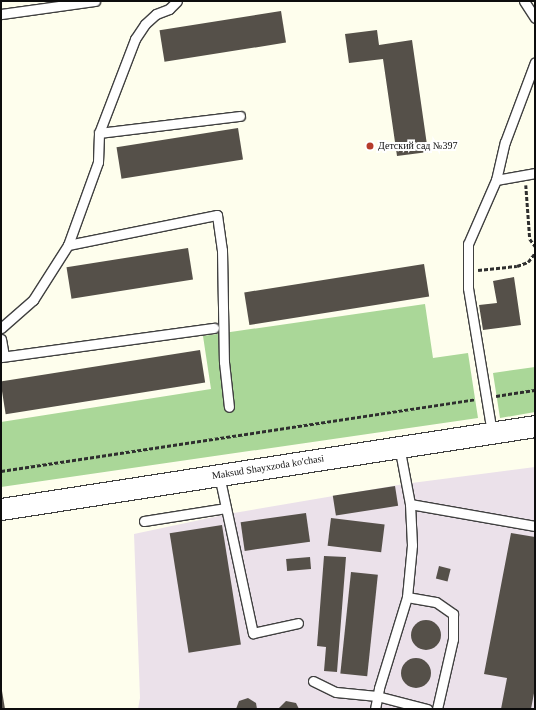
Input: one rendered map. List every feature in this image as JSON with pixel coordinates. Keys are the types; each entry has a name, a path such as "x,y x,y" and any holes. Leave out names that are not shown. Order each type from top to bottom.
{"street":[{"name":"Maksud Shayxzoda ko'chasi","path":"1,509 535,426"}],"lane":[{"path":"1,14 95,1"},
{"path":"1,328 33,300 68,245 98,162 99,133 135,39 145,24 156,14 169,9 177,1"},
{"path":"524,1 535,18"},
{"path":"492,433 468,288 468,244 496,180 505,142 535,62"},
{"path":"99,133 240,116"},
{"path":"496,180 535,173"},
{"path":"68,245 217,215 222,250 224,362 229,407"},
{"path":"1,339 2,356 214,328"},
{"path":"375,709 377,696 407,598 412,545 410,504 399,446"},
{"path":"219,475 253,633 298,623"},
{"path":"410,504 535,526"},
{"path":"144,521 226,508"},
{"path":"407,598 436,602 453,614 453,640 437,709"},
{"path":"313,680 336,692 377,696 427,709"}],"path":[{"path":"525,175 530,239 535,246"},
{"path":"468,270 517,266 528,262 535,253"},
{"path":"1,471 535,390"}],"shaded area":[{"path":"535,467 535,709 138,709 140,698 134,534 228,514 404,484"}],"green space":[{"path":"425,304 433,358 468,353 478,418 1,487 1,422 211,389 203,336"},
{"path":"535,367 535,412 500,418 493,373"}],"building":[{"path":"281,11 286,43 165,62 160,30"},
{"path":"377,30 379,45 412,40 428,152 397,156 383,59 349,63 345,34"},
{"path":"238,128 243,160 122,179 117,147"},
{"path":"188,248 193,280 72,299 67,267"},
{"path":"424,264 429,297 249,325 244,292"},
{"path":"514,277 521,325 483,330 479,305 497,303 493,281"},
{"path":"200,350 205,383 6,414 1,382"},
{"path":"395,486 398,506 336,516 333,496"},
{"path":"306,513 310,542 245,551 241,522"},
{"path":"331,518 385,525 381,552 328,546"},
{"path":"222,525 241,645 189,653 170,533"},
{"path":"511,533 535,537 535,688 531,709 501,709 507,678 484,674"},
{"path":"324,556 346,557 337,672 324,671 326,647 317,646"},
{"path":"310,557 311,569 287,571 286,559"},
{"path":"439,566 451,569 447,582 436,579"},
{"path":"351,572 378,575 367,676 340,673"},
{"path":"426,620 437,624 441,635 437,646 426,650 415,646 411,635 415,624"},
{"path":"416,658 427,662 431,673 427,684 416,688 405,684 401,673 405,662"},
{"path":"2,691 5,709 1,709"},
{"path":"248,698 256,703 257,709 236,709 239,701"},
{"path":"286,701 296,703 299,709 278,709"}],"place":[{"name":"Детский сад №397","path":"370,146"}]}
